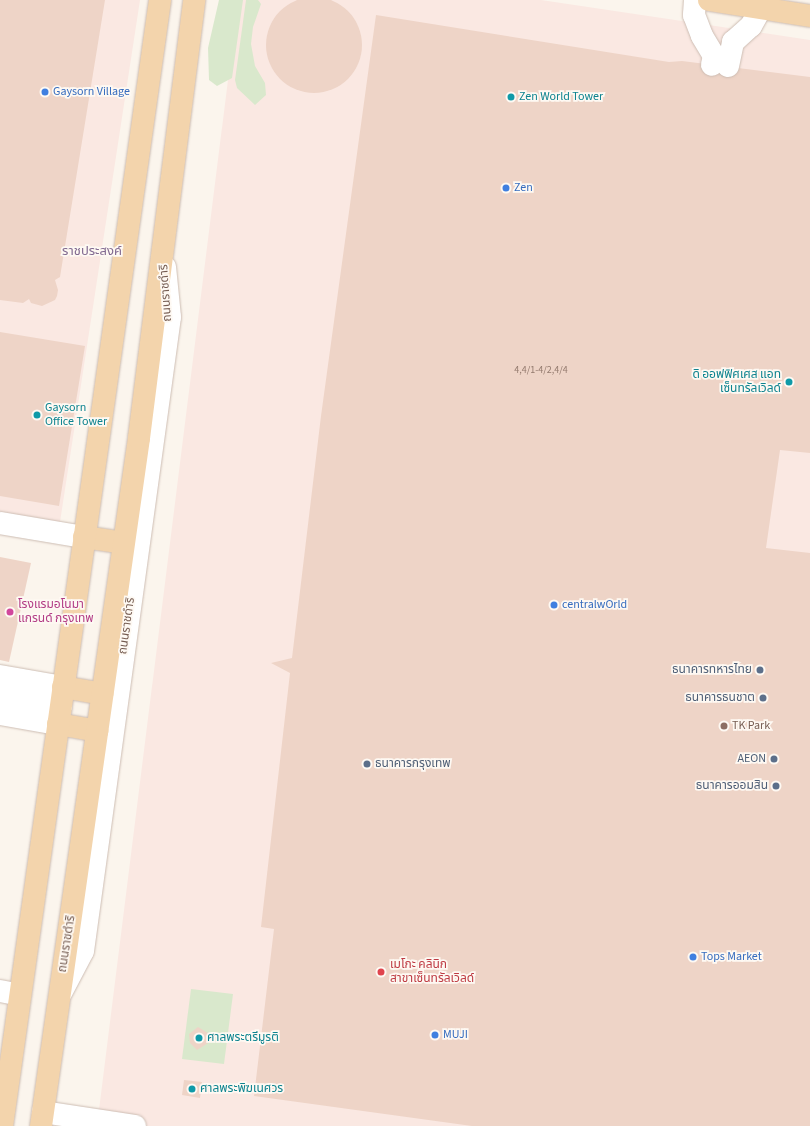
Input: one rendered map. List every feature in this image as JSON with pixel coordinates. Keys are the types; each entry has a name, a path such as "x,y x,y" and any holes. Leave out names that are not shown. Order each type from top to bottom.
{"main road":[{"path":"2,1126 11,993 57,705 80,536 95,463 160,0"},
{"name":"ถนนราชดำริ","path":"42,1119 124,543 163,250 194,0"},
{"path":"709,0 810,16"},
{"path":"80,536 124,543"},
{"path":"57,705 102,694"},
{"path":"57,705 97,731"}],"lane":[{"path":"694,0 694,15 702,36 720,66 733,42 751,26 761,8"},
{"name":"ถนนราชดำริ","path":"59,997 83,951 84,944 170,317 163,250"},
{"path":"0,523 80,536"},
{"path":"0,676 57,705"},
{"path":"0,695 57,705"},
{"path":"0,714 57,705"},
{"path":"0,1082 11,993"},
{"path":"42,1119 135,1126"}],"shaded area":[{"path":"0,0 140,0 60,522 0,513"},
{"name":"centralwOrld","path":"238,0 541,0 810,40 810,1126 97,1126"}],"green space":[{"path":"219,0 243,0 232,78 217,86 209,80 208,48"},
{"path":"246,0 258,0 261,4 253,27 251,44 255,66 265,83 266,95 255,105 237,88 235,80"},
{"path":"191,989 233,994 224,1064 182,1059"}],"building":[{"path":"314,-3 332,1 348,11 358,27 362,45 358,63 348,79 332,89 314,93 296,89 280,79 270,63 266,45 270,27 280,11 296,1"},
{"name":"Gaysorn Village","path":"0,0 105,0 60,277 55,280 58,290 57,296 55,300 42,306 31,303 29,299 23,303 0,300"},
{"name":"centralwOrld","path":"376,15 669,62 682,61 810,77 810,453 780,450 766,548 810,553 810,1126 472,1126 254,1096 274,929 261,927 290,673 271,663 292,658 321,416"},
{"name":"Gaysorn Office Tower","path":"0,332 85,346 59,506 0,496"},
{"name":"โรงแรมอโนมา แกรนด์ กรุงเทพ","path":"0,557 31,563 9,662 0,660"},
{"name":"ศาลพระตรีมูรติ","path":"198,1027 208,1033 208,1043 197,1050 190,1043 189,1034"},
{"name":"ศาลพระพิฆเนศวร","path":"184,1080 202,1082 200,1098 182,1095"}],"place":[{"name":"Gaysorn Village","path":"45,92"},
{"name":"Zen World Tower","path":"511,97"},
{"name":"Zen","path":"506,188"},
{"name":"ดิ ออฟฟิศเศส แอท เซ็นทรัลเวิลด์","path":"789,382"},
{"name":"Gaysorn Office Tower","path":"37,415"},
{"name":"centralwOrld","path":"554,605"},
{"name":"โรงแรมอโนมา แกรนด์ กรุงเทพ","path":"10,612"},
{"name":"ธนาคารทหารไทย","path":"760,670"},
{"name":"ธนาคารธนชาต","path":"763,698"},
{"name":"TK Park","path":"724,726"},
{"name":"AEON","path":"774,759"},
{"name":"ธนาคารกรุงเทพ","path":"367,764"},
{"name":"ธนาคารออมสิน","path":"776,786"},
{"name":"Tops Market","path":"693,957"},
{"name":"เมโกะ คลินิก สาขาเซ็นทรัลเวิลด์","path":"381,972"},
{"name":"MUJI","path":"435,1035"},
{"name":"ศาลพระตรีมูรติ","path":"199,1038"},
{"name":"ศาลพระพิฆเนศวร","path":"192,1089"}],"district":[{"name":"ราชประสงค์","path":"92,251"}]}
